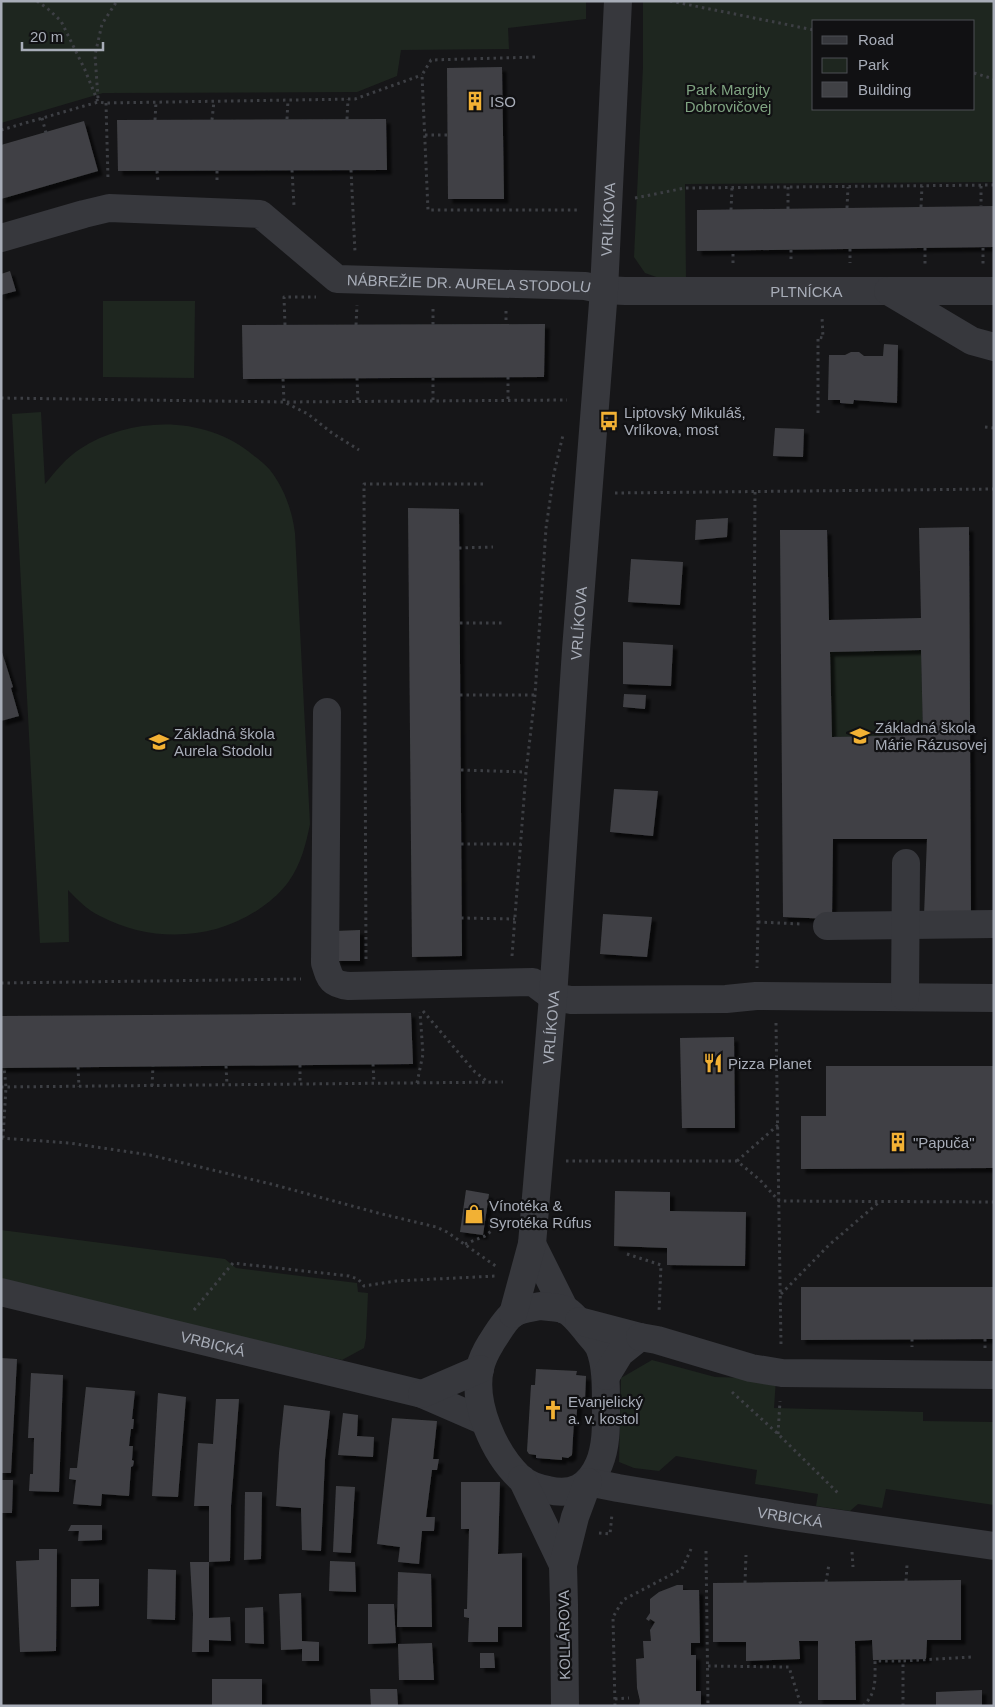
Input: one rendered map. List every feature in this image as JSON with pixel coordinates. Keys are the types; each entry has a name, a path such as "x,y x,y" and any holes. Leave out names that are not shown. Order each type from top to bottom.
{"street":[{"name":"VRLÍKOVA","path":"514,1314 532,1244 553,997 604,290 618,1"},
{"name":"NÁBREŽIE DR. AURELA STODOLU","path":"1,238 109,208 260,214 337,279 586,286 604,290"},
{"name":"PLTNÍCKA","path":"604,290 994,290"},
{"path":"888,291 972,341 994,347"},
{"path":"327,712 325,963 330,978 338,985 533,982 553,997 571,1000 726,999 756,996 994,998"},
{"path":"905,997 906,863"},
{"path":"827,926 994,924"},
{"path":"532,1244 572,1316 599,1347 606,1376 604,1445 600,1462 588,1482 579,1489 568,1492 556,1492 534,1486 522,1479 501,1453 484,1422 479,1396 480,1369 484,1355 492,1341 514,1314 540,1306 572,1316 649,1327"},
{"name":"VRBICKÁ","path":"1,1292 422,1394 484,1422"},
{"path":"649,1327 657,1340 752,1368 782,1373 994,1375"},
{"path":"606,1376 620,1354 649,1327"},
{"path":"422,1394 480,1369"},
{"name":"KOLLÁROVA","path":"522,1479 562,1565"},
{"name":"VRBICKÁ","path":"588,1482 792,1517 994,1546"},
{"name":"KOLLÁROVA","path":"565,1706 562,1565 575,1517 588,1482"}],"path":[{"path":"37,1 60,21 85,70 98,102"},
{"path":"98,102 96,55 102,24 117,1"},
{"path":"670,1 812,30"},
{"path":"535,57 431,60 422,75 428,210 588,210"},
{"path":"975,73 994,80"},
{"path":"1,130 98,102 355,99 422,75"},
{"path":"347,119 348,99"},
{"path":"287,120 288,100"},
{"path":"155,120 156,102"},
{"path":"212,120 214,102"},
{"path":"106,103 109,208"},
{"path":"42,118 46,133"},
{"path":"425,135 447,135"},
{"path":"351,170 357,280 356,325"},
{"path":"629,199 686,188 994,185"},
{"path":"921,207 922,186"},
{"path":"981,186 981,206"},
{"path":"788,187 788,209"},
{"path":"847,208 848,187"},
{"path":"732,188 732,210"},
{"path":"818,413 818,337 823,338 822,291"},
{"path":"285,325 284,297 320,297"},
{"path":"508,377 508,400"},
{"path":"357,378 358,402"},
{"path":"433,378 433,401"},
{"path":"282,379 284,402"},
{"path":"1,398 284,402 573,400"},
{"path":"284,402 308,414 332,433 359,450"},
{"path":"985,427 994,428"},
{"path":"512,957 526,772 535,695 546,528 554,473 560,450"},
{"path":"366,960 364,484 484,484"},
{"path":"610,493 994,489"},
{"path":"755,492 754,661 757,974"},
{"path":"460,548 493,547"},
{"path":"460,623 503,622"},
{"path":"460,695 535,695"},
{"path":"461,770 526,772"},
{"path":"461,844 521,844"},
{"path":"462,918 516,919"},
{"path":"758,922 827,926"},
{"path":"1,983 313,978 329,974"},
{"path":"418,1083 423,1054 420,1008 475,1072 489,1082"},
{"path":"776,1022 782,1373 778,1434"},
{"path":"374,1064 374,1083"},
{"path":"300,1065 300,1084"},
{"path":"152,1086 153,1066"},
{"path":"226,1066 227,1085"},
{"path":"78,1067 79,1087"},
{"path":"4,1068 2,1138 69,1143 150,1155 271,1184 378,1214 436,1227 447,1232 501,1270"},
{"path":"3,1087 503,1082"},
{"path":"738,1162 778,1124"},
{"path":"565,1161 738,1162 760,1180 779,1201 994,1202"},
{"path":"781,1295 830,1245 879,1202"},
{"path":"465,1244 486,1236 509,1218"},
{"path":"627,1254 661,1266 649,1327"},
{"path":"174,1333 233,1263 349,1276 358,1278 364,1286 396,1281 499,1276"},
{"path":"730,1390 842,1497"},
{"path":"594,1532 610,1534 612,1511"},
{"path":"615,1706 613,1617 623,1600 682,1569 691,1549"},
{"path":"706,1550 708,1706"},
{"path":"745,1583 746,1555"},
{"path":"826,1582 829,1564"},
{"path":"906,1581 907,1565"},
{"path":"863,1706 869,1700 875,1687 875,1661 971,1657"},
{"path":"903,1661 903,1706"},
{"path":"708,1666 789,1667 800,1702 804,1706"},
{"path":"615,1698 629,1698"}],"green space":[{"path":"1,1 586,1 586,19 508,28 509,49 401,50 397,76 357,92 103,93 1,123"},
{"name":"Park Margity Dobrovičovej","path":"643,1 994,1 994,182 685,184 686,279 662,279 645,273 634,257 643,67"},
{"path":"103,301 195,301 194,378 103,377"},
{"name":"Základná škola Aurela Stodolu","path":"41,412 45,484 70,456 100,438 122,430 168,425 191,427 213,433 234,442 268,468 287,500 295,533 310,824 300,861 289,881 262,907 224,927 204,932 182,934 140,931 95,914 68,890 69,942 40,943 12,414"},
{"path":"921,650 923,735 832,737 830,652"},
{"path":"1,1230 225,1259 236,1268 357,1283 358,1292 368,1293 364,1348 342,1360 1,1282"},
{"path":"652,1360 715,1377 776,1379 774,1408 923,1412 923,1421 994,1422 994,1505 886,1489 882,1508 858,1504 850,1511 816,1506 818,1494 755,1484 757,1470 676,1456 659,1471 634,1468 619,1462 621,1378"}],"building":[{"name":"ISO","path":"502,67 504,199 448,199 447,68"},
{"path":"386,119 387,170 118,171 117,120"},
{"path":"84,121 98,171 1,199 1,145"},
{"path":"994,206 994,247 697,251 697,210"},
{"path":"10,271 16,291 1,295 1,274"},
{"path":"545,324 544,377 243,379 242,325"},
{"path":"884,344 898,345 897,403 854,400 853,404 840,403 840,400 828,400 829,355 845,355 851,352 859,352 864,356 883,356"},
{"path":"775,428 804,429 803,457 773,456"},
{"path":"408,508 459,509 462,956 412,957"},
{"path":"728,518 727,537 695,540 696,520"},
{"path":"969,527 971,916 924,916 927,839 833,839 832,919 783,917 780,530 827,530 829,620 921,618 919,528","holes":["921,650 923,735 832,737 830,652"]},
{"path":"631,559 683,562 680,605 628,602"},
{"path":"623,642 673,645 671,686 623,684"},
{"path":"1,649 13,687 11,688 19,716 1,721"},
{"path":"624,694 646,695 645,709 623,707"},
{"path":"614,789 658,791 653,836 610,832"},
{"path":"603,914 652,917 647,957 600,954"},
{"path":"360,930 360,961 336,961 335,931"},
{"path":"411,1013 413,1064 1,1068 1,1016"},
{"path":"734,1037 735,1128 682,1128 680,1038"},
{"name":"\"Papuča\"","path":"826,1066 994,1066 994,1168 801,1169 801,1116 826,1116"},
{"path":"466,1190 489,1194 483,1235 460,1232"},
{"path":"615,1191 670,1192 670,1211 746,1212 745,1266 667,1265 667,1248 614,1246"},
{"path":"801,1287 994,1287 994,1339 801,1340"},
{"path":"1,1358 17,1359 11,1473 1,1473"},
{"name":"Evanjelický a. v. kostol","path":"536,1369 577,1371 576,1375 586,1376 585,1400 578,1400 576,1421 574,1420 572,1455 568,1458 562,1457 562,1460 536,1458 536,1455 529,1454 527,1451 531,1385 535,1385"},
{"path":"31,1373 63,1375 59,1492 29,1491 30,1474 33,1474 34,1438 28,1438"},
{"path":"86,1387 135,1391 132,1419 134,1419 133,1429 131,1429 129,1446 133,1446 132,1460 134,1461 131,1467 129,1496 102,1494 101,1506 73,1504 76,1480 69,1479 70,1468 77,1468"},
{"path":"158,1393 186,1397 178,1497 152,1496"},
{"path":"216,1399 239,1399 231,1506 230,1561 209,1562 209,1506 194,1506 198,1443 213,1444"},
{"path":"284,1405 330,1411 325,1459 321,1551 302,1550 301,1508 276,1506"},
{"path":"343,1413 358,1415 357,1436 374,1437 373,1457 338,1455"},
{"path":"392,1418 437,1421 433,1459 439,1459 437,1470 432,1470 426,1517 435,1517 434,1531 422,1531 419,1564 398,1562 400,1547 377,1544"},
{"path":"1,1480 13,1480 12,1513 1,1513"},
{"path":"461,1482 500,1482 498,1554 522,1553 522,1627 498,1627 498,1642 468,1642 469,1618 464,1617 464,1609 467,1609 469,1529 461,1529"},
{"path":"336,1486 355,1487 351,1553 333,1552"},
{"path":"245,1492 262,1492 261,1559 244,1560"},
{"path":"71,1525 102,1525 102,1540 78,1541 79,1531 68,1531"},
{"path":"39,1549 57,1549 56,1651 20,1652 16,1561 39,1560"},
{"path":"330,1561 355,1562 356,1592 329,1591"},
{"path":"190,1562 209,1562 209,1618 230,1617 231,1641 209,1640 209,1652 192,1652 193,1614"},
{"path":"148,1569 176,1570 175,1620 147,1619"},
{"path":"398,1572 431,1574 432,1627 397,1627"},
{"path":"71,1579 99,1579 99,1606 71,1607"},
{"path":"961,1580 961,1640 927,1640 926,1659 873,1660 872,1640 855,1641 856,1700 818,1700 818,1641 799,1641 800,1659 746,1661 746,1642 713,1642 713,1583"},
{"path":"677,1585 683,1585 683,1590 699,1590 700,1643 691,1643 691,1655 696,1655 696,1691 701,1691 701,1705 639,1706 636,1659 644,1658 643,1641 651,1641 650,1630 655,1622 646,1619 650,1613 650,1599 659,1592"},
{"path":"301,1593 302,1641 319,1642 319,1661 302,1661 302,1649 281,1650 279,1594"},
{"path":"368,1604 394,1604 396,1643 368,1644"},
{"path":"263,1607 264,1644 245,1643 245,1608"},
{"path":"432,1643 434,1680 399,1680 398,1644"},
{"path":"480,1653 494,1653 495,1668 480,1668"},
{"path":"212,1679 262,1679 262,1706 212,1706"},
{"path":"370,1689 397,1689 398,1706 371,1706"},
{"path":"982,1690 982,1706 936,1706 936,1692"}],"place":[{"name":"ISO","path":"475,101"},
{"name":"Liptovský Mikuláš, Vrlíkova, most","path":"609,421"},
{"name":"Základná škola Márie Rázusovej","path":"860,736"},
{"name":"Základná škola Aurela Stodolu","path":"159,742"},
{"name":"Pizza Planet","path":"713,1063"},
{"name":"\"Papuča\"","path":"898,1142"},
{"name":"Vínotéka & Syrotéka Rúfus","path":"474,1214"},
{"name":"Evanjelický a. v. kostol","path":"553,1410"}]}
